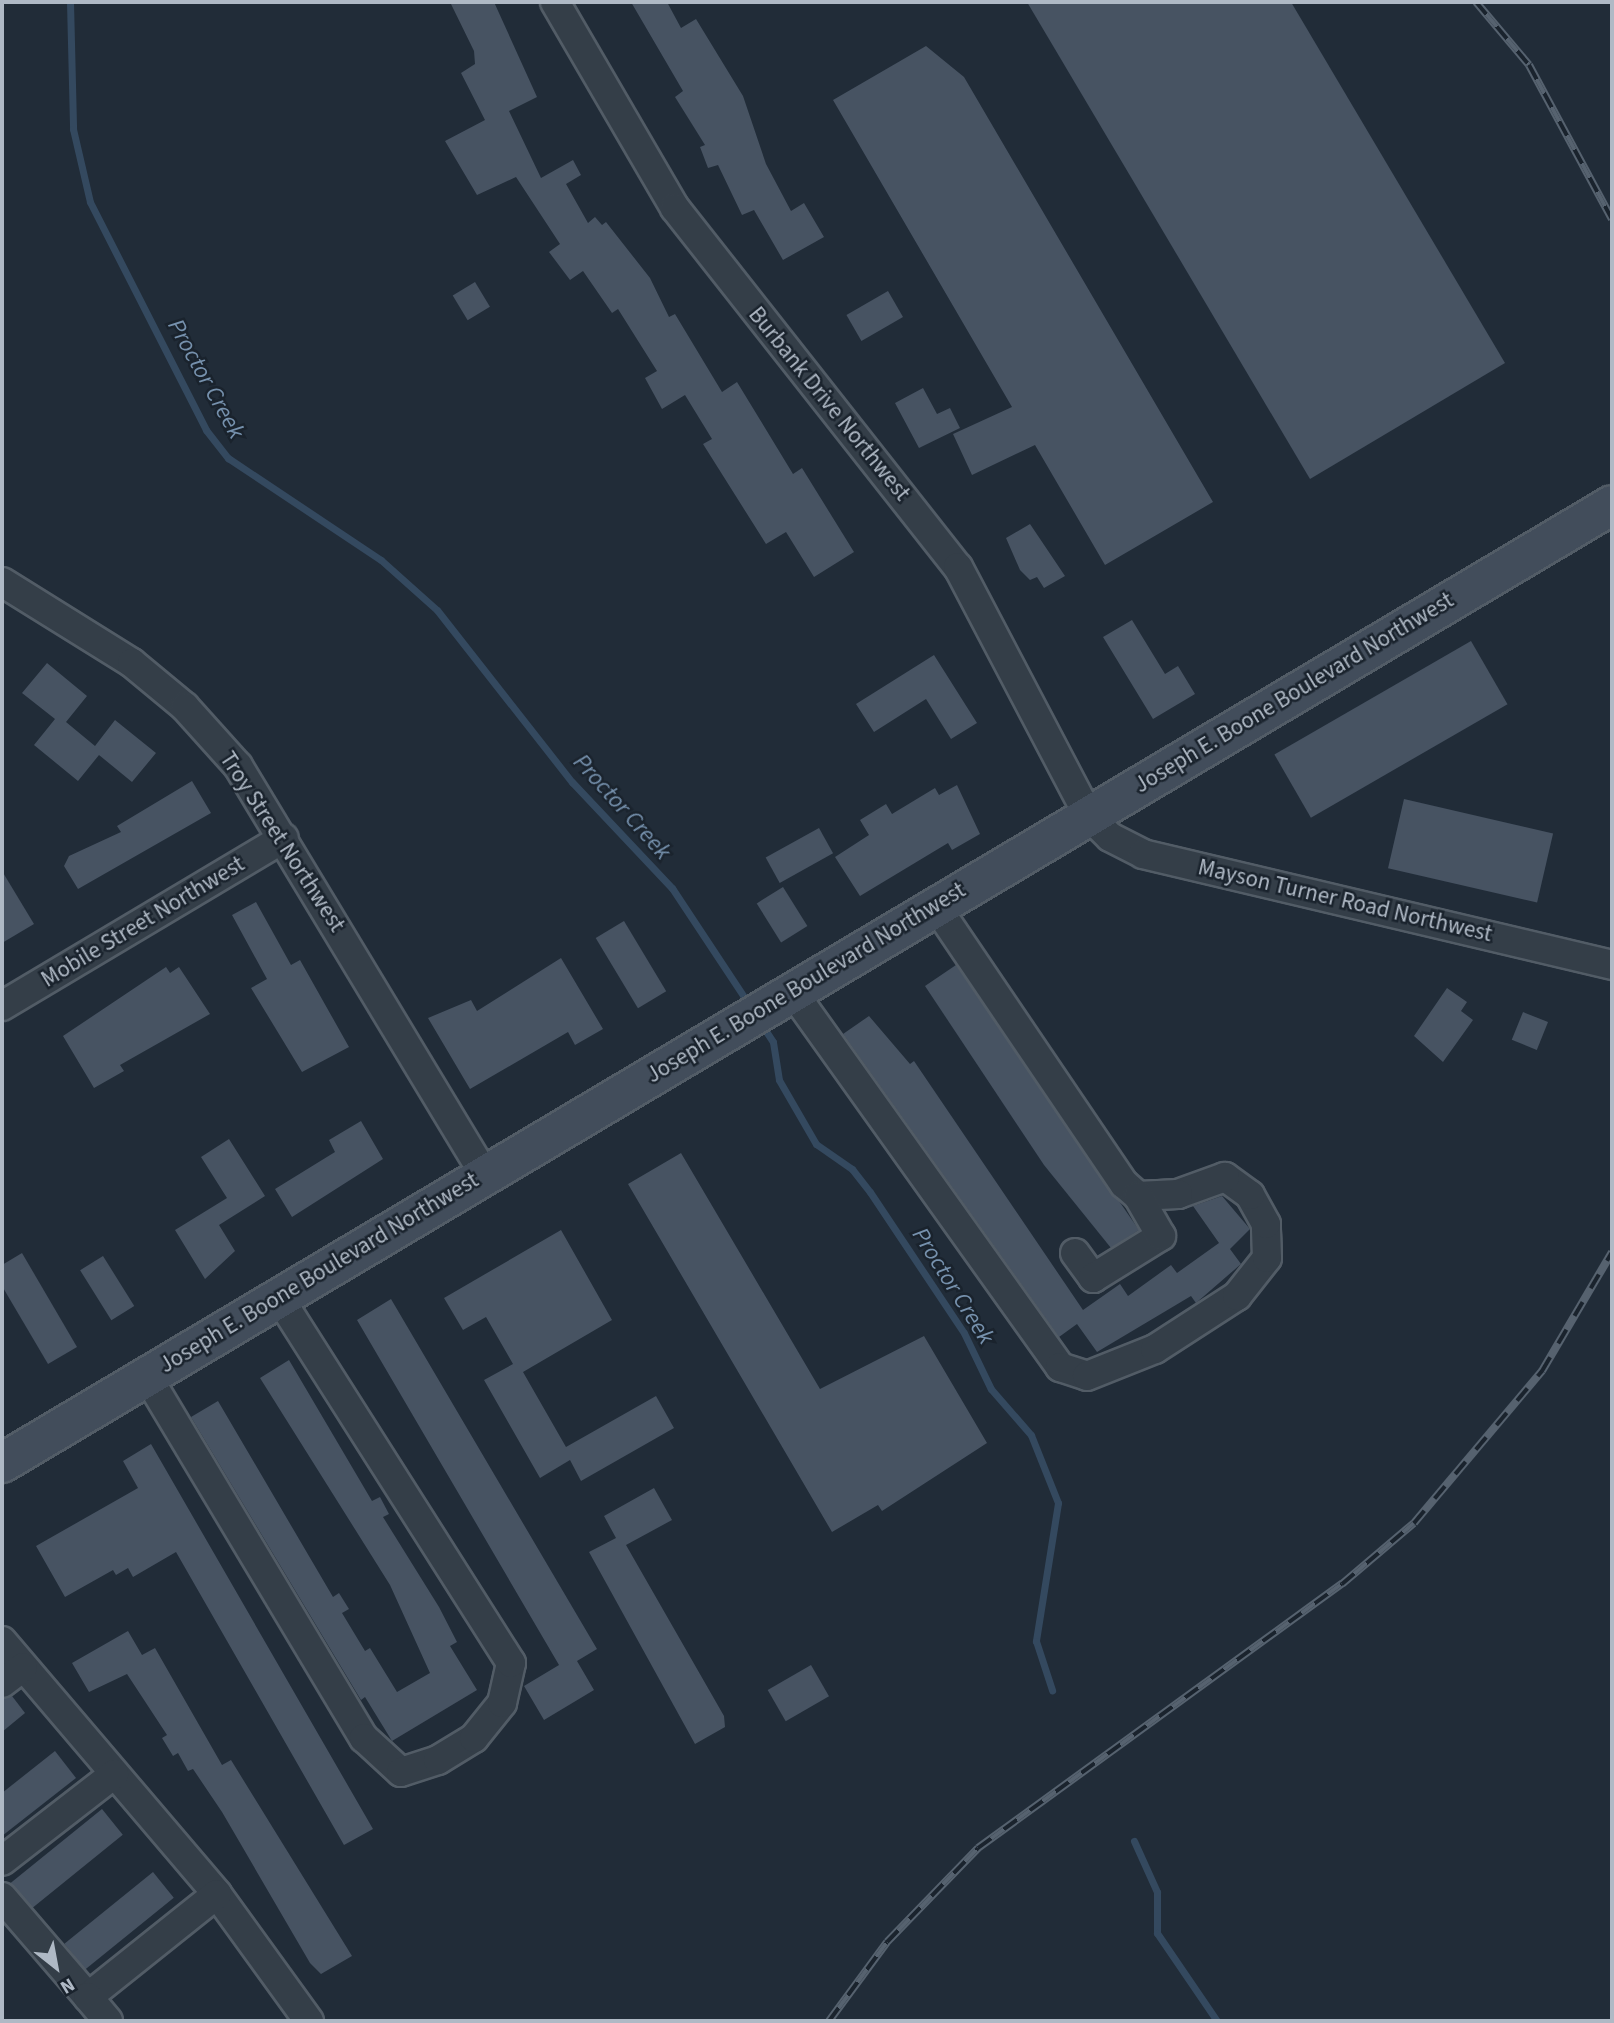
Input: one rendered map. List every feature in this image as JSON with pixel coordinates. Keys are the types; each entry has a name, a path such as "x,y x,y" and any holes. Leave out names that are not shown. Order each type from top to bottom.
{"main road":[{"name":"Joseph E. Boone Boulevard Northwest","path":"2,1462 1612,505"}],"street":[{"name":"Burbank Drive Northwest","path":"555,2 675,208 958,567 1088,816"},
{"name":"Troy Street Northwest","path":"2,582 121,656 185,707 238,766 284,838 484,1174"},
{"name":"Mayson Turner Road Northwest","path":"1088,816 1110,837 1143,854 1612,965"},
{"name":"Mobile Street Northwest","path":"2,1006 284,838"},
{"path":"936,906 1124,1185 1138,1196 1161,1236 1093,1278 1075,1253"},
{"path":"783,997 1060,1367 1087,1376 1156,1349 1237,1296 1267,1258 1266,1224 1250,1195 1225,1177 1178,1194 1138,1196"},
{"path":"147,1376 365,1738 401,1772 438,1760 474,1738 502,1703 511,1663 279,1297"},
{"path":"2,1641 12,1675 114,1774 217,1894 309,2021"},
{"path":"2,1861 114,1774"},
{"path":"88,1997 217,1894"},
{"path":"2,1897 108,2021"}],"building":[{"path":"450,2 494,2 537,97 509,111 541,178 573,160 581,175 566,184 588,223 595,217 602,225 606,222 650,278 669,317 675,314 722,392 737,382 793,474 802,468 854,552 814,577 786,532 766,544 703,444 712,439 685,395 662,409 645,378 657,371 618,309 612,313 583,271 570,280 549,252 560,244 516,177 477,195 445,141 485,120 461,73 475,64 474,51"},
{"path":"631,2 667,2 681,28 696,19 743,96 766,164 791,211 804,203 824,237 783,260 754,210 742,215 718,165 708,168 700,147 705,145 675,97 683,91"},
{"path":"1027,2 1291,2 1505,363 1310,479"},
{"path":"926,46 964,77 1213,502 1105,565 1035,445 972,475 953,434 1012,407 833,100"},
{"path":"475,282 490,307 468,320 453,295"},
{"path":"888,291 903,317 861,341 846,315"},
{"path":"923,388 937,414 950,408 960,428 919,448 895,403"},
{"path":"1030,524 1065,576 1044,588 1037,577 1030,580 1020,570 1006,538"},
{"path":"1132,620 1165,674 1178,666 1195,694 1153,719 1103,637"},
{"path":"1471,641 1508,704 1311,818 1274,755"},
{"path":"934,655 977,723 951,739 926,699 874,732 856,704"},
{"path":"47,663 87,696 66,722 95,746 115,720 156,753 132,782 99,755 78,781 34,745 55,719 22,693"},
{"path":"192,781 211,813 78,889 64,866 69,856 121,832 117,826"},
{"path":"957,785 980,834 952,850 948,843 860,896 835,857 869,835 860,820 886,804 892,814 935,788 939,795"},
{"path":"1404,799 1553,833 1537,903 1388,868"},
{"path":"819,828 833,853 780,883 766,858"},
{"path":"2,871 34,924 2,943"},
{"path":"783,887 807,926 781,942 757,903"},
{"path":"256,902 291,965 300,960 349,1047 302,1072 251,988 267,979 232,915"},
{"path":"624,921 666,991 638,1008 596,938"},
{"path":"561,958 603,1029 575,1045 568,1032 470,1089 428,1018 471,1000 477,1011"},
{"path":"956,965 1139,1230 1111,1248 1044,1165 925,986"},
{"path":"166,967 170,973 179,967 210,1014 120,1065 124,1071 94,1088 63,1036"},
{"path":"1447,988 1467,1002 1461,1011 1473,1020 1443,1062 1414,1036"},
{"path":"1523,1012 1548,1022 1537,1050 1512,1040"},
{"path":"869,1016 910,1064 914,1061 1083,1310 1120,1284 1128,1296 1171,1265 1177,1273 1219,1243 1193,1206 1222,1196 1250,1229 1230,1249 1241,1264 1196,1303 1191,1296 1097,1352 1077,1324 1059,1337 843,1034"},
{"path":"361,1121 383,1159 292,1217 275,1189 335,1152 329,1140"},
{"path":"229,1139 265,1196 219,1225 235,1251 205,1279 175,1230 227,1198 201,1157"},
{"path":"681,1153 820,1389 924,1336 987,1443 882,1511 878,1505 832,1532 628,1184"},
{"path":"561,1230 612,1320 523,1372 566,1447 656,1396 674,1428 581,1481 570,1460 540,1478 484,1380 513,1364 486,1317 463,1330 444,1298"},
{"path":"22,1253 77,1347 48,1364 2,1286 2,1265"},
{"path":"103,1256 134,1306 111,1320 80,1270"},
{"path":"391,1299 597,1649 577,1661 594,1690 544,1720 524,1686 559,1665 357,1320"},
{"path":"289,1360 372,1501 380,1497 389,1514 383,1517 439,1607 457,1642 450,1646 477,1690 392,1741 365,1697 361,1700 191,1417 218,1401 333,1597 339,1593 349,1609 342,1613 365,1651 370,1648 397,1692 430,1673 390,1585 260,1378"},
{"path":"151,1444 373,1829 344,1845 176,1552 133,1577 128,1568 116,1575 113,1570 65,1597 36,1546 138,1488 123,1461"},
{"path":"654,1488 672,1520 626,1545 724,1716 725,1727 695,1744 589,1552 616,1538 604,1516"},
{"path":"128,1631 142,1655 155,1648 222,1765 231,1760 352,1956 321,1974 310,1963 222,1812 193,1769 188,1771 178,1753 173,1756 162,1738 167,1735 127,1674 89,1692 72,1663"},
{"path":"811,1665 829,1696 786,1721 768,1690"},
{"path":"12,1696 25,1713 2,1732 2,1699"},
{"path":"55,1751 76,1778 2,1836 2,1793"},
{"path":"102,1809 123,1835 31,1909 10,1883"},
{"path":"153,1872 174,1898 85,1969 64,1944"}],"waterway":[{"name":"Proctor Creek","path":"70,2 73,129 90,202 206,430 228,458 381,560 437,610 572,782 672,888 750,1006"},
{"name":"Proctor Creek","path":"762,1025 773,1042 779,1080 816,1144 852,1169 870,1192 964,1333 991,1389 1031,1435 1058,1503 1036,1641 1052,1690"},
{"name":"Proctor Creek","path":"1134,1841 1157,1892 1157,1933 1217,2021"}],"railway":[{"path":"1476,2 1529,65 1612,219"},
{"path":"829,2021 887,1942 978,1848 1342,1584 1414,1523 1542,1371 1612,1252"}]}
